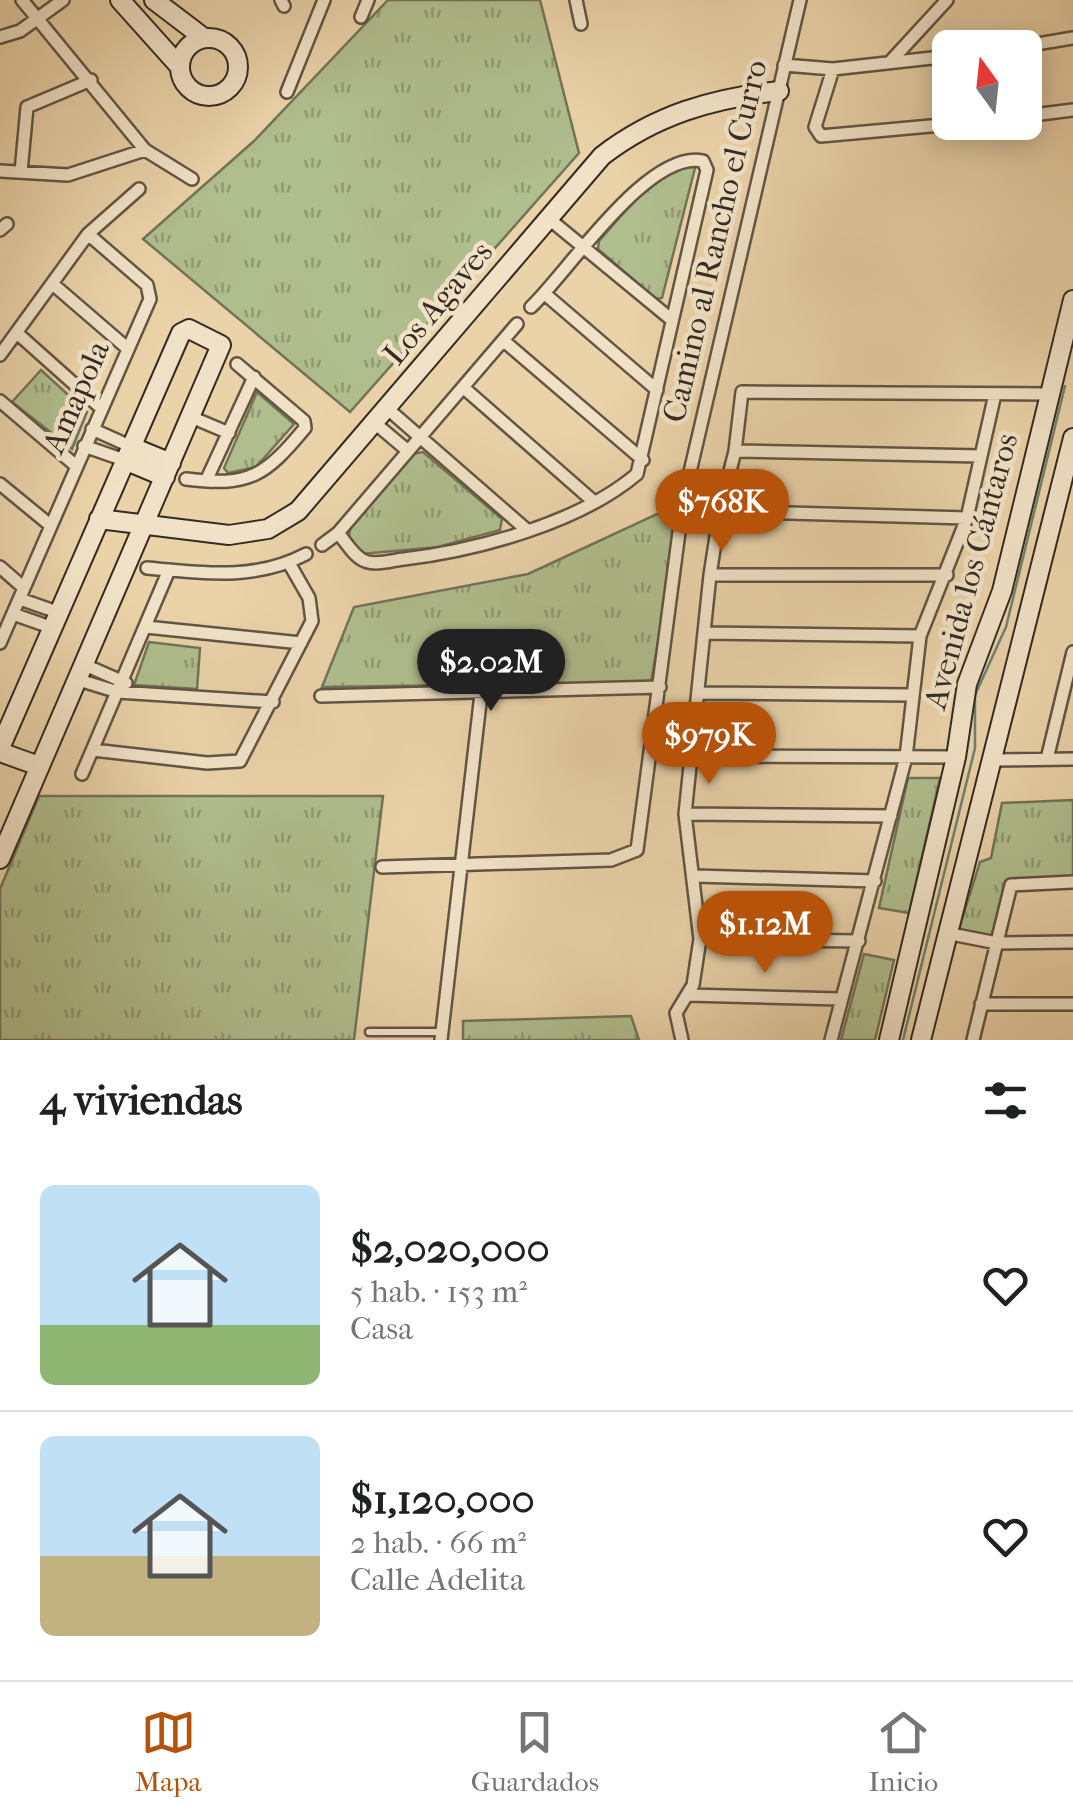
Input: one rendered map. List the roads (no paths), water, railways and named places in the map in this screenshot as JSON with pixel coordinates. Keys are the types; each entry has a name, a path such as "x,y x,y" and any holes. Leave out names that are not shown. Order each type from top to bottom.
{"street":[{"path":"23,0 144,150 192,179"},
{"path":"0,37 38,20 63,0"},
{"path":"120,0 180,67 189,88 210,96 231,86 237,76 236,54 218,39 204,38 192,43 180,67"},
{"path":"154,0 204,38"},
{"path":"287,92 324,0"},
{"path":"361,17 368,0"},
{"path":"576,0 581,24"},
{"name":"Camino al Rancho el Curro","path":"460,865 611,860 637,850 683,502 800,0"},
{"path":"890,62 947,0"},
{"path":"296,21 309,33"},
{"path":"1042,43 1073,38"},
{"path":"784,64 833,69 932,58"},
{"path":"833,69 816,127 821,136 932,126"},
{"path":"21,172 27,107 91,80"},
{"name":"Los Agaves","path":"99,519 142,528 229,535 253,533 283,522 298,511 382,417 602,156 635,130 675,112 738,95 780,91"},
{"path":"1042,114 1073,110"},
{"path":"0,171 68,175 94,170 144,150"},
{"path":"338,533 357,556 370,562 445,553 528,531 594,501 637,474 707,170 703,161 690,160 661,171 530,307"},
{"path":"0,355 54,286 88,234 139,190"},
{"path":"548,218 672,320"},
{"name":"Amapola","path":"0,643 7,619 22,594 150,300 147,285 88,234"},
{"path":"54,286 128,348"},
{"path":"545,294 657,390"},
{"name":"Avenida los Cántaros","path":"888,1040 956,757 967,684 1002,591 1050,394 1064,372 1073,300"},
{"path":"322,545 338,533 517,324"},
{"path":"0,859 222,348 186,330 160,376 130,454 0,750 38,766"},
{"path":"17,333 100,408"},
{"path":"504,341 643,460"},
{"path":"186,478 242,481 264,473 305,428 304,421 237,364"},
{"path":"206,481 254,377"},
{"path":"464,388 594,501"},
{"path":"682,1040 676,1013 688,996 700,940 685,814 710,574 720,511 736,451 742,392 1050,394"},
{"path":"831,1040 906,758 920,636 967,518 995,394"},
{"path":"0,402 76,465"},
{"path":"382,417 421,437 528,531"},
{"path":"382,417 408,452"},
{"path":"191,418 229,434"},
{"path":"92,429 130,454 168,470"},
{"name":"Avenida los Cántaros","path":"920,1040 1073,438"},
{"path":"84,446 130,454"},
{"path":"736,451 982,456"},
{"path":"0,484 50,525"},
{"path":"720,511 967,518"},
{"path":"147,568 246,574 289,563 306,554"},
{"path":"93,750 207,763 240,761 312,621 312,610 289,563"},
{"path":"0,568 22,594 54,620"},
{"path":"82,774 169,570"},
{"path":"710,574 947,575"},
{"path":"7,619 54,620"},
{"path":"146,627 301,643"},
{"path":"704,633 920,636"},
{"path":"1047,759 1067,698 1073,652"},
{"path":"82,673 132,690 273,702"},
{"path":"322,696 660,688"},
{"path":"699,693 911,695"},
{"path":"442,1036 482,694"},
{"path":"691,756 956,757"},
{"path":"992,760 1073,759"},
{"path":"685,814 891,816"},
{"path":"382,867 460,865"},
{"path":"695,876 875,881"},
{"path":"973,1040 1011,885 1073,882"},
{"path":"946,933 997,942 1073,942"},
{"path":"700,940 859,941"},
{"path":"688,996 840,999"},
{"path":"982,1004 1073,1004"}],"lane":[{"path":"369,1032 442,1036"}],"waterway":[{"path":"903,1040 975,748 975,695 1006,627 1065,386"}]}
